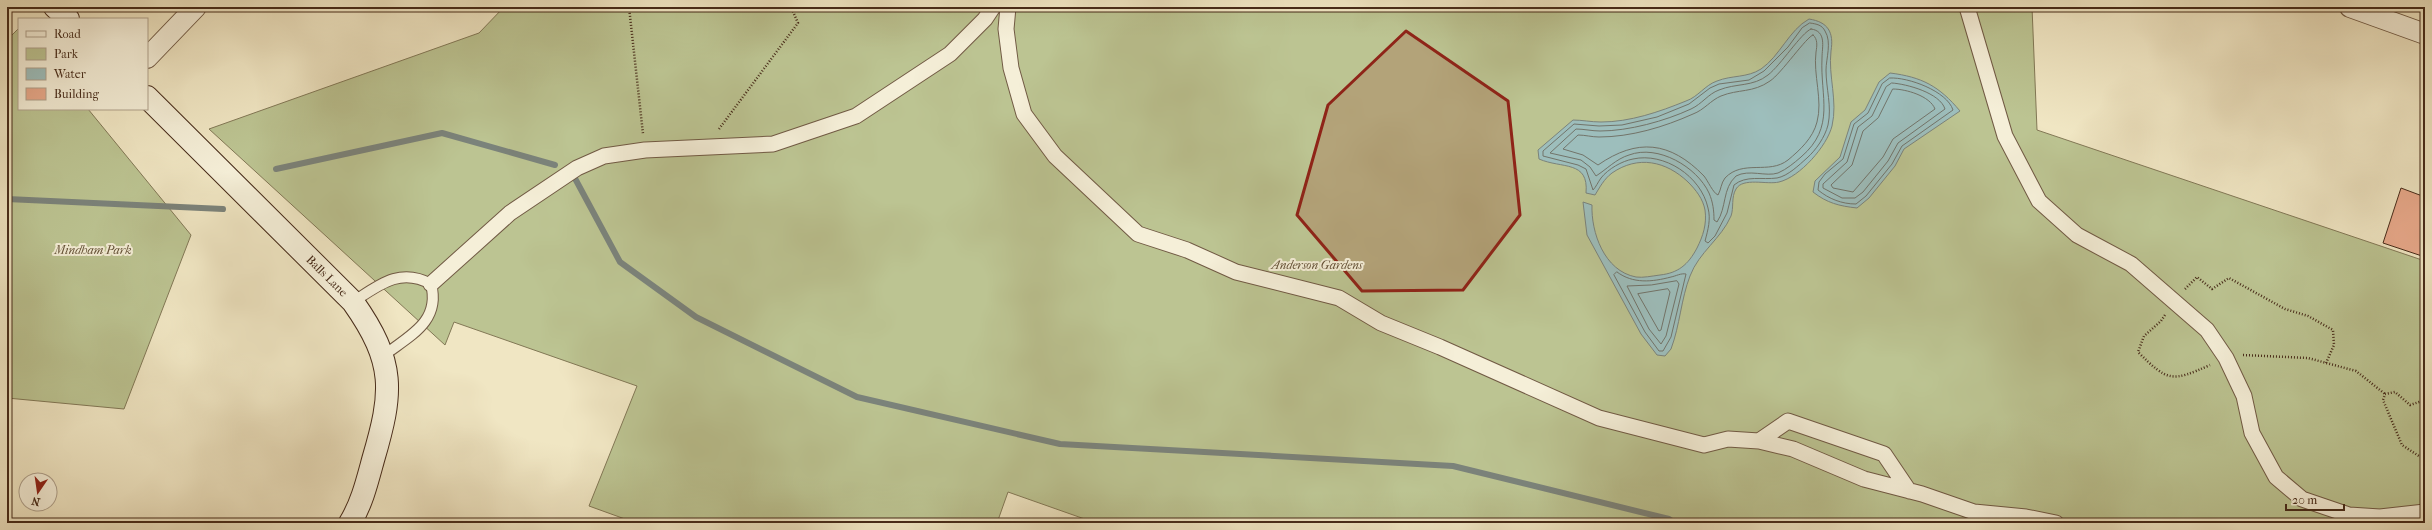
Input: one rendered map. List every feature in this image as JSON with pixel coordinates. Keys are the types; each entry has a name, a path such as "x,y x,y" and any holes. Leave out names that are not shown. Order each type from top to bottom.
{"main road":[{"path":"56,7 67,18"},
{"name":"Balls Lane","path":"148,98 353,302 372,332 383,356 389,391 386,418 357,517"}],"street":[{"path":"148,57 196,7"},
{"path":"431,284 510,213 577,168 604,156 645,150 773,144 856,116 950,54 985,19 993,7"},
{"path":"1008,7 1006,29 1011,68 1024,114 1055,156 1138,234 1187,250 1236,272 1339,298 1382,323 1440,347 1599,418 1704,445 1728,440 1759,441 1793,449 1864,479 1909,491 1974,512 2026,517 2056,523"},
{"path":"1967,7 2005,136 2039,201 2077,235 2131,264 2207,330 2226,358 2244,396 2252,434 2276,477 2302,499 2349,515 2380,517 2425,513"},
{"path":"2350,7 2425,34"},
{"path":"1759,441 1788,421 1884,454 1909,491"},
{"path":"2414,523 2425,513"}],"lane":[{"path":"353,302 385,281 403,277 418,277 431,284 434,298 431,314 420,327 383,356"}],"path":[{"path":"629,7 645,150"},
{"path":"705,147 798,23 791,7"},
{"path":"2326,363 2334,345 2333,330 2308,316 2284,309 2229,278 2212,289 2197,277 2174,300 2161,321 2144,336 2138,352 2153,366 2166,374 2178,378 2236,355 2260,354 2308,358 2326,363 2356,371 2385,394 2395,392 2410,405 2425,400"},
{"path":"2385,394 2383,400 2402,445 2425,460"}],"highlighted area":[{"path":"1406,31 1508,101 1520,215 1463,290 1362,291 1297,215 1328,105"}],"green space":[{"name":"Anderson Gardens","path":"504,7 2032,7 2037,130 2425,261 2425,523 1096,523 1008,492 997,523 636,523 589,506 637,386 454,322 445,345 209,129 479,33"},
{"name":"Mindham Park","path":"18,29 18,110 89,110 191,235 124,409 7,398 7,40"}],"water":[{"path":"1809,19 1816,20 1825,25 1832,38 1830,60 1834,98 1834,117 1829,134 1812,160 1787,179 1774,183 1750,182 1739,185 1734,192 1732,213 1727,224 1694,267 1690,276 1684,294 1671,349 1665,356 1657,355 1641,334 1587,235 1583,202 1592,205 1592,216 1597,238 1608,259 1615,267 1625,273 1636,277 1642,277 1666,274 1677,270 1682,267 1694,254 1703,234 1705,225 1705,210 1701,198 1688,182 1670,169 1661,165 1642,162 1622,167 1609,175 1604,180 1595,195 1586,193 1586,182 1579,170 1539,159 1538,150 1573,120 1612,122 1644,116 1690,99 1717,81 1756,72 1768,64 1790,36"},
{"path":"1890,73 1911,77 1929,84 1945,95 1960,111 1904,149 1895,166 1869,198 1857,208 1839,205 1823,199 1813,192 1815,181 1840,157 1851,122 1865,110 1879,82"}],"building":[{"path":"2401,188 2425,197 2425,257 2383,243"}],"waterway":[{"path":"276,169 442,133 555,165"},
{"path":"571,171 620,262 696,317 857,397 1060,444 1453,466 1669,519 1675,523"},
{"path":"7,199 223,209"}]}
